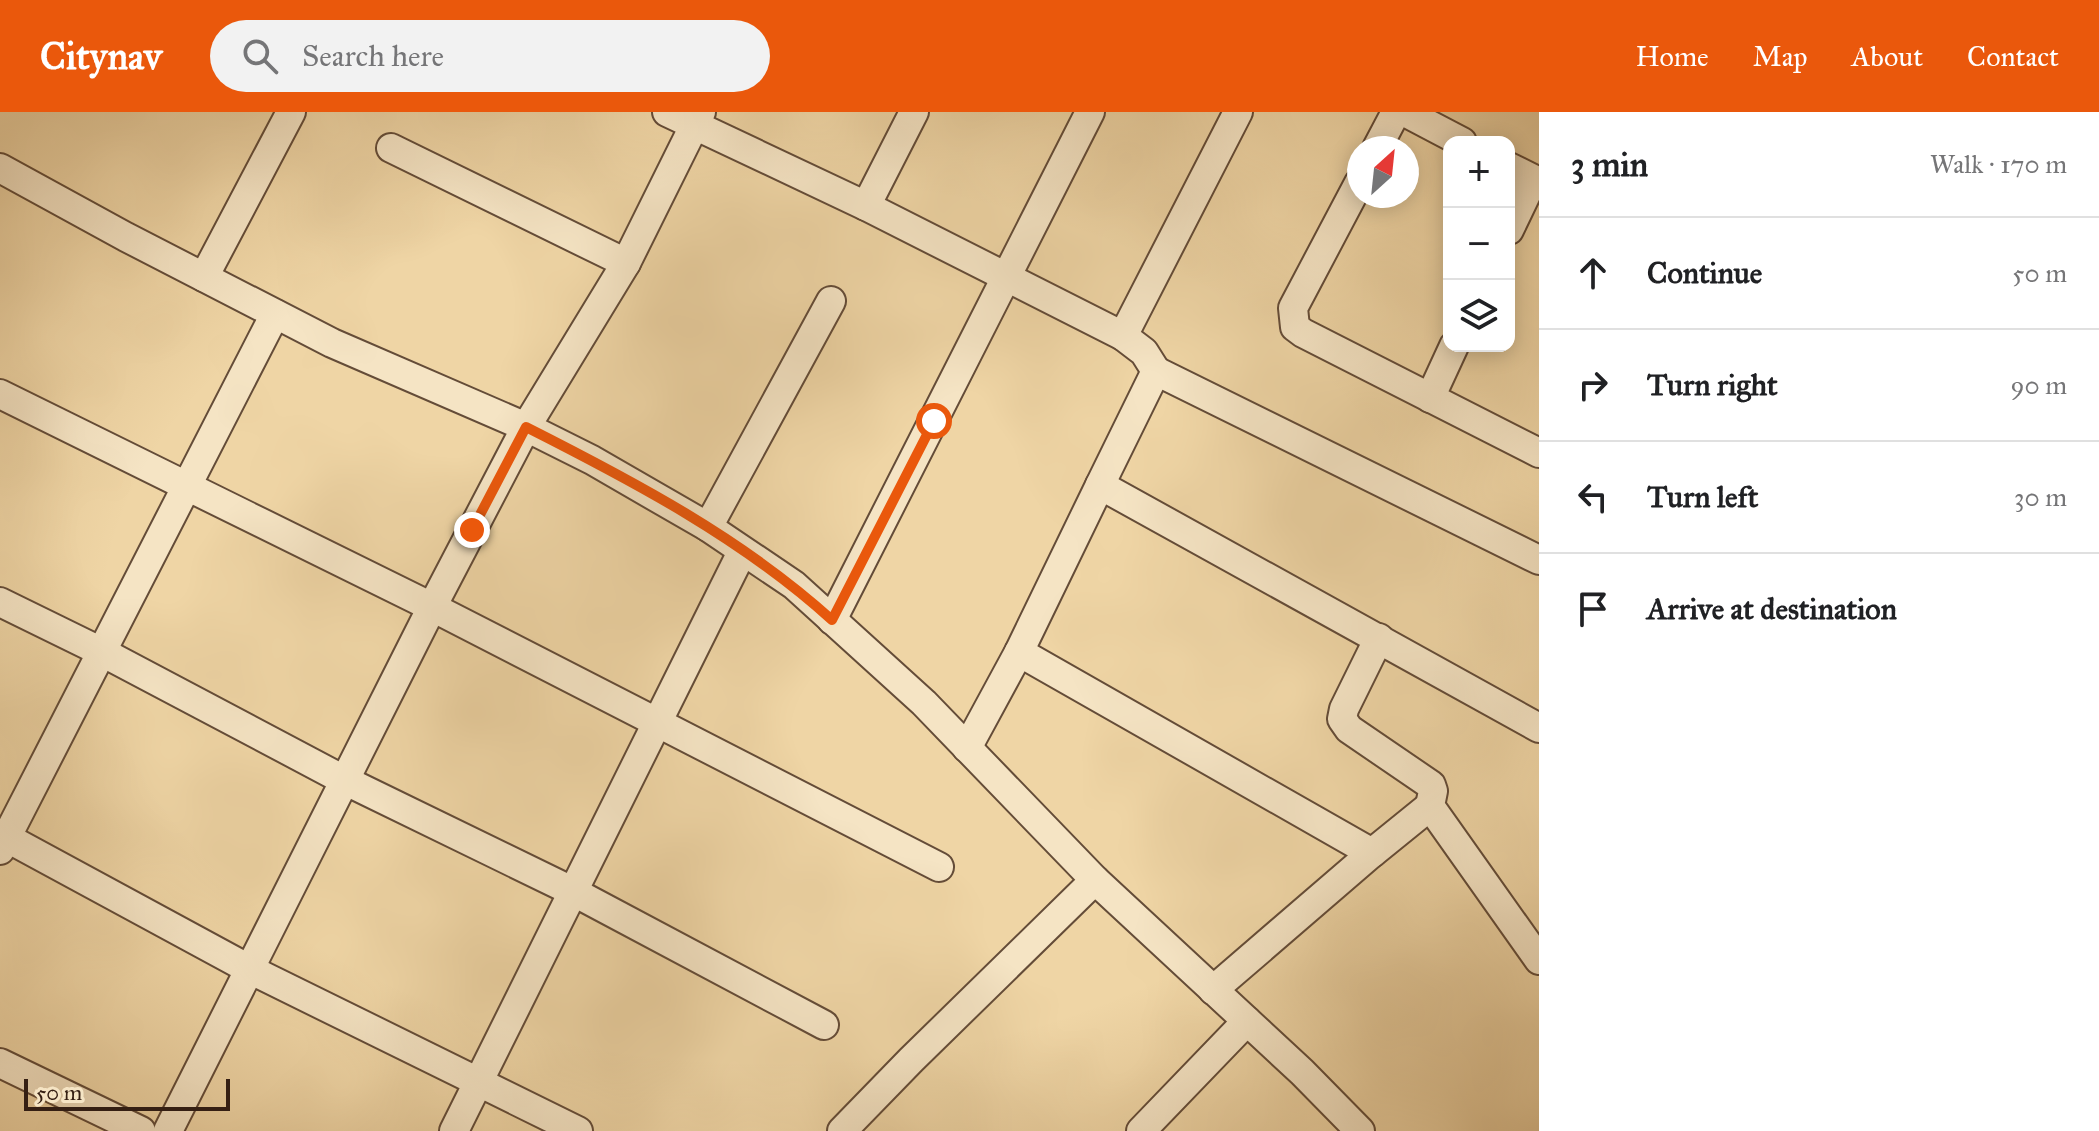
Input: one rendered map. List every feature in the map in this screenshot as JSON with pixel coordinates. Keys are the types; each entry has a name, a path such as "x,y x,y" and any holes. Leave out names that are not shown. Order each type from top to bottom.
{"street":[{"path":"204,277 291,112"},
{"path":"667,112 697,119 1123,336 1144,352 1156,371 1539,560"},
{"path":"866,206 914,112"},
{"path":"832,620 1090,112"},
{"path":"1123,336 1238,112"},
{"path":"1383,136 1396,112"},
{"path":"1405,112 1451,136"},
{"path":"168,1131 526,427 626,263 697,119"},
{"path":"391,148 626,263"},
{"path":"0,168 332,343 526,427 592,460 708,527 794,585 924,703 1095,880 1360,1131"},
{"path":"1515,212 1527,176"},
{"path":"1347,206 1293,308 1295,327 1539,453"},
{"path":"708,527 831,301"},
{"path":"275,314 2,840 249,969 578,1131"},
{"path":"1430,398 1451,352"},
{"path":"967,748 1019,652 1156,371"},
{"path":"0,394 432,607 939,867"},
{"path":"1100,485 1539,728"},
{"path":"454,1131 742,552"},
{"path":"0,602 102,652 344,780 572,891 824,1025"},
{"path":"1213,990 1430,806 1431,785 1349,729 1342,719 1379,638"},
{"path":"1019,652 1372,853"},
{"path":"1430,806 1539,960"},
{"path":"842,1131 1095,880"},
{"path":"1141,1131 1247,1021"},
{"path":"0,1063 141,1131"}],"route":[{"path":"472,530 526,427 592,460 708,527 794,585 832,620 934,421"}]}
